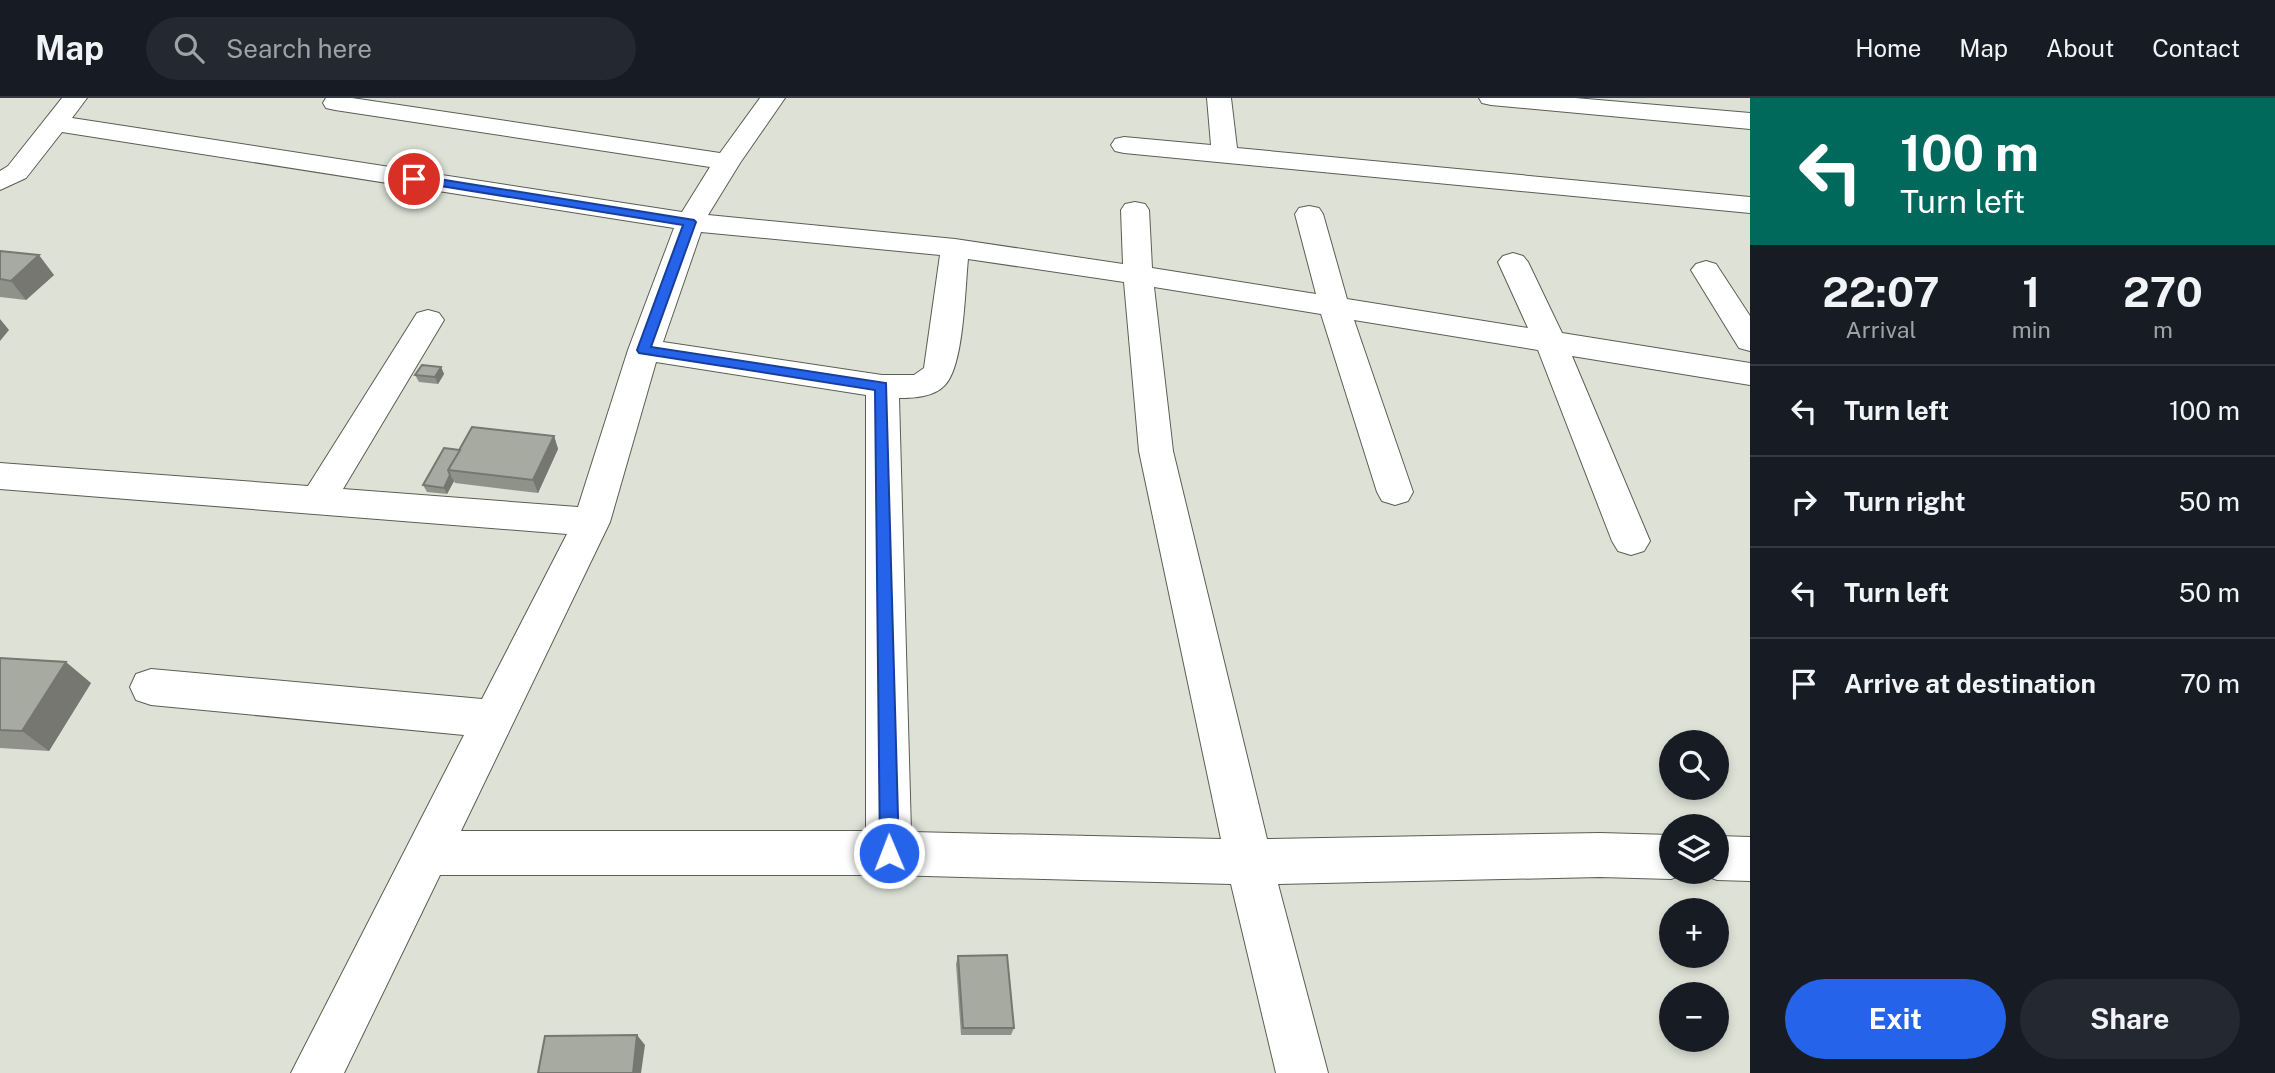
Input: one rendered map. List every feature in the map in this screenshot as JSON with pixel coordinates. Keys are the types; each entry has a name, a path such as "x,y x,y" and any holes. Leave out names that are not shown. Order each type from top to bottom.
{"street":[{"path":"0,182 17,172 75,98"},
{"path":"317,1073 592,522 644,350 690,222 727,162 773,98"},
{"path":"1219,98 1225,154"},
{"path":"1491,98 1740,120"},
{"path":"1714,98 1740,120"},
{"path":"335,103 727,162"},
{"path":"54,123 690,222 955,248 1138,275 1750,374"},
{"path":"1124,145 1750,205"},
{"path":"1135,210 1138,275 1156,451 1249,862 1302,1073"},
{"path":"1308,214 1395,492"},
{"path":"644,350 882,386 918,386 929,383 940,369 955,248"},
{"path":"1513,262 1550,341 1631,541"},
{"path":"1706,270 1750,341"},
{"path":"318,500 428,320"},
{"path":"882,386 889,853"},
{"path":"0,476 592,522"},
{"path":"151,687 494,719"},
{"path":"428,853 889,853 1249,862 1600,855 1659,857"},
{"path":"1729,858 1750,859"}],"building":[{"path":"0,251 39,255 11,281 0,279"},
{"path":"422,365 441,367 435,377 415,375"},
{"path":"472,427 554,436 533,480 448,470"},
{"path":"444,448 460,450 448,470 450,475 444,488 423,485"},
{"path":"0,658 66,662 22,731 0,730"},
{"path":"1007,955 1014,1028 963,1028 958,956"},
{"path":"637,1035 633,1073 538,1073 545,1036"}],"route":[{"path":"414,179 690,222 644,350 882,386 889,853"}]}
